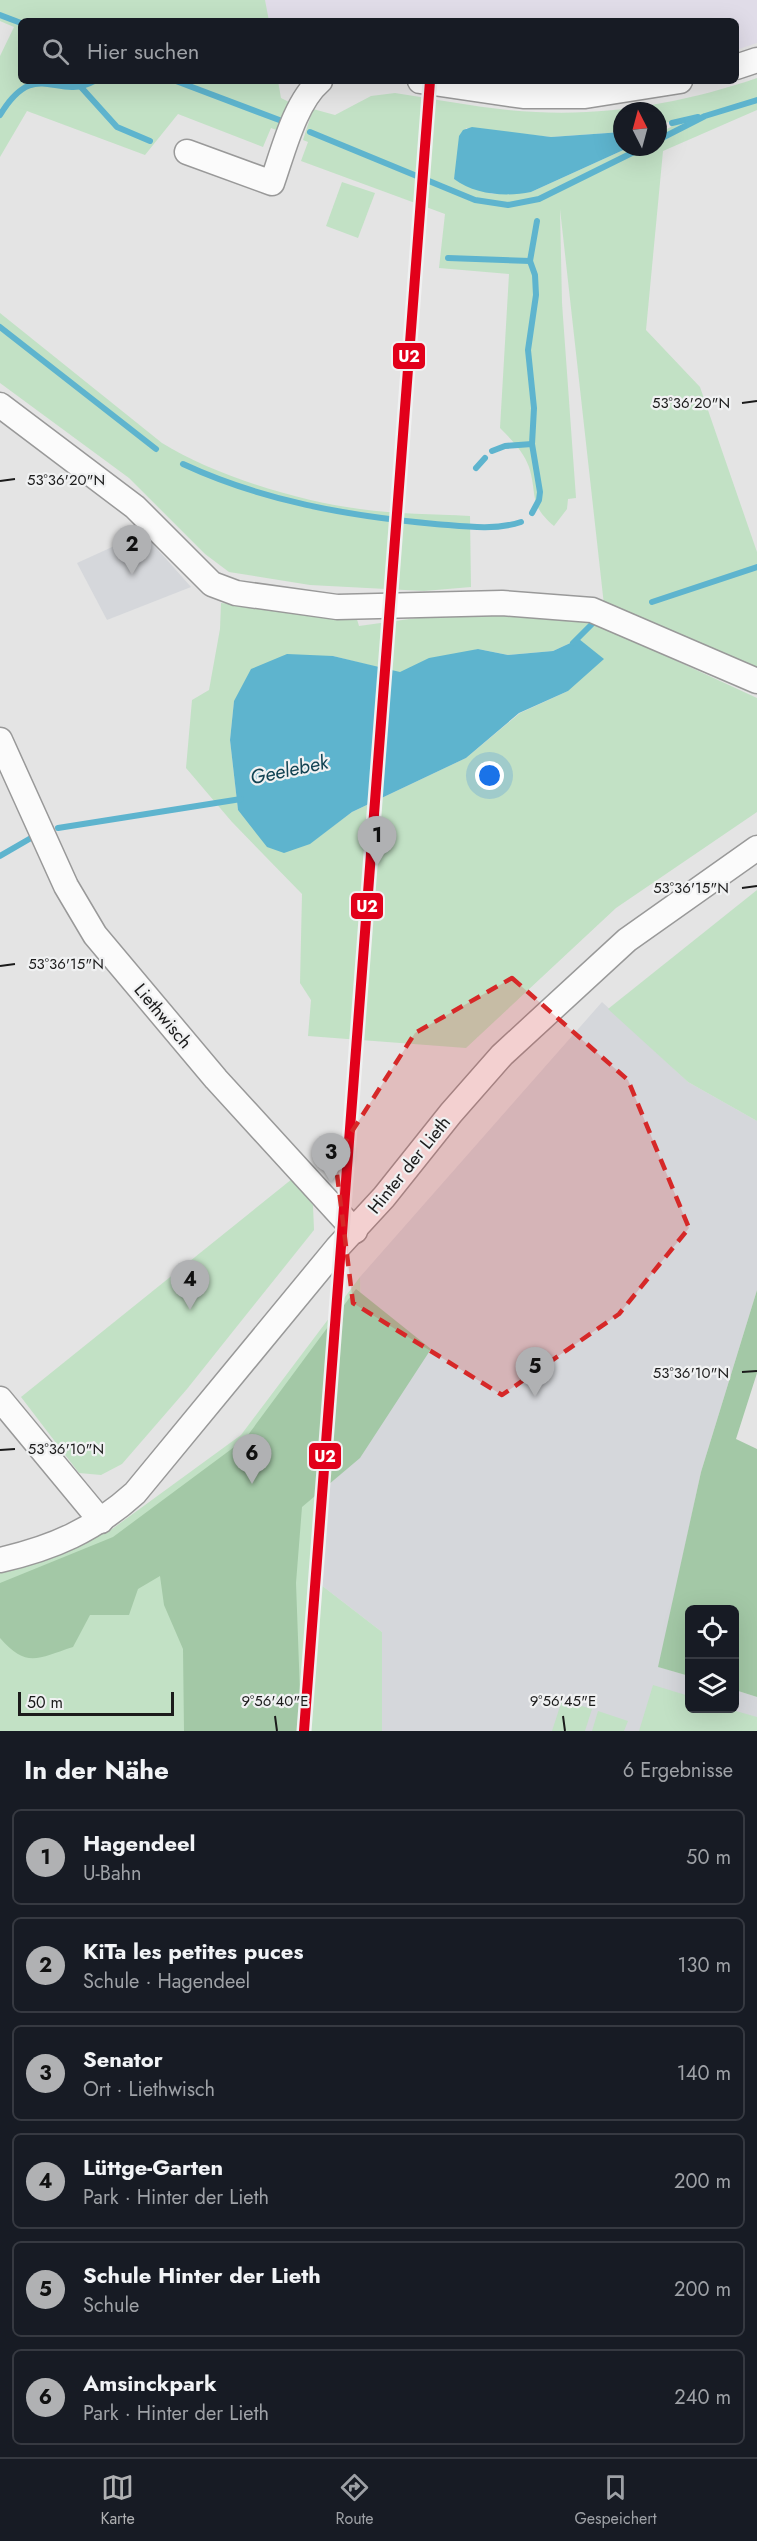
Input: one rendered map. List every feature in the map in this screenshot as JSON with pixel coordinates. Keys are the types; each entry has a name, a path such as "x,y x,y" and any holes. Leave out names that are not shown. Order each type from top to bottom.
{"street":[{"path":"739,66 757,60"},
{"path":"187,152 272,183 302,103 310,89 316,84"},
{"path":"441,84 523,96 585,96 661,84"},
{"path":"0,405 135,507 212,584 236,593 337,606 502,603 592,610 757,681"},
{"name":"Liethwisch","path":"0,740 66,886 95,935 216,1079 355,1230"},
{"name":"Hinter der Lieth","path":"0,1560 56,1545 101,1521 135,1493 337,1248 355,1230 477,1083 553,1006 636,933 757,848"},
{"path":"0,1399 101,1521"}],"highlighted area":[{"path":"512,978 628,1080 689,1228 619,1314 502,1395 353,1303 335,1158 415,1033"}],"shaded area":[{"path":"265,0 757,0 757,43 739,49 739,18 268,18"},
{"path":"143,533 191,587 107,620 77,563"},
{"path":"602,1002 688,1082 757,1121 757,1290 701,1472 659,1667 685,1675 685,1713 739,1713 739,1691 757,1697 757,1731 382,1731 382,1632 312,1578 361,1322 360,1277"}],"green space":[{"path":"0,0 265,0 268,18 18,18 18,84 279,84 281,98 289,102 279,131 271,128 263,147 178,114 145,155 27,111 0,157 0,56 14,27 0,21"},
{"path":"757,78 757,110 667,149 667,129 671,127 670,122 667,122 667,102"},
{"path":"395,93 501,109 564,113 613,110 613,133 551,137 466,128 454,179 492,194 531,192 613,155 663,156 646,330 700,387 757,552 757,673 604,605 560,209 562,303 576,498 568,499 567,509 554,526 540,512 537,505 532,477 524,456 500,428 509,274 439,268 445,214 301,161 308,142 303,140 313,109 335,115 371,96"},
{"path":"342,182 375,193 358,238 326,226"},
{"path":"0,313 162,443 206,466 258,485 337,505 387,512 470,516 471,587 424,591 310,585 229,572 205,554 129,478 0,383"},
{"path":"221,603 356,616 359,626 489,608 590,621 757,698 757,812 616,908 466,1048 308,1036 311,1000 300,983 302,894 232,822 186,768 192,700 209,690 220,629","holes":["579,639 568,691 520,713 466,758 352,812 309,844 238,810 230,740 234,701 333,656 400,673 478,649 508,655 553,651"]},
{"path":"757,890 757,1121 688,1082 608,1009"},
{"path":"292,1179 313,1205 314,1230 187,1389 122,1464 101,1475 79,1473 21,1397"},
{"path":"360,1277 361,1322 312,1578 382,1632 382,1731 0,1731 0,1573 108,1532 241,1435"},
{"path":"356,1289 431,1349 360,1458 302,1507 296,1583 300,1693 297,1731 184,1731 183,1649 164,1605 160,1576 138,1589 129,1615 90,1615 73,1647 34,1658 18,1654 9,1648 0,1638 0,1583 113,1537 245,1439"},
{"path":"757,1290 757,1373 736,1439 757,1449 757,1697 739,1691 739,1605 685,1605 685,1675 658,1667 701,1472"},
{"path":"653,1685 685,1695 685,1713 739,1712 757,1717 757,1731 639,1731"},
{"path":"562,1700 592,1709 585,1731 552,1731"},
{"path":"598,1711 628,1721 624,1731 592,1731"}],"water":[{"path":"472,127 551,137 613,133 613,155 531,192 491,193 471,188 454,179 459,136 463,130"},
{"path":"579,639 604,659 568,691 519,713 466,758 352,812 310,844 284,853 267,847 238,810 230,740 234,701 251,669 287,654 333,656 400,672 429,658 478,649 508,655 553,651"}],"waterway":[{"path":"0,15 18,22"},
{"path":"0,115 13,97 25,88 36,84"},
{"path":"36,84 46,84"},
{"path":"46,84 68,87 86,84"},
{"path":"184,84 282,121"},
{"path":"80,86 117,127 150,141"},
{"path":"667,135 705,116 757,100"},
{"path":"672,123 698,117"},
{"path":"310,132 475,200 508,205 539,199 626,156"},
{"path":"532,513 539,500 540,492 532,444 534,408 528,350 536,295 535,275 530,261 537,221"},
{"path":"448,258 530,261"},
{"path":"0,327 156,449"},
{"path":"492,451 505,446 532,444"},
{"path":"476,468 485,458"},
{"path":"183,464 244,488 338,511 402,521 467,527 511,525 521,522"},
{"name":"Geelebek","path":"652,602 757,567"},
{"name":"Geelebek","path":"573,643 593,623"},
{"name":"Geelebek","path":"58,828 241,799"},
{"name":"Geelebek","path":"0,856 31,838"}],"transit line":[{"name":"U2","path":"304,1731 430,84"}],"place":[{"name":"KiTa les petites puces","path":"132,575"},
{"name":"Hagendeel","path":"377,866"},
{"name":"Senator","path":"331,1183"},
{"name":"Lüttge-Garten","path":"190,1310"},
{"name":"Schule Hinter der Lieth","path":"535,1397"},
{"name":"Amsinckpark","path":"252,1484"}]}
